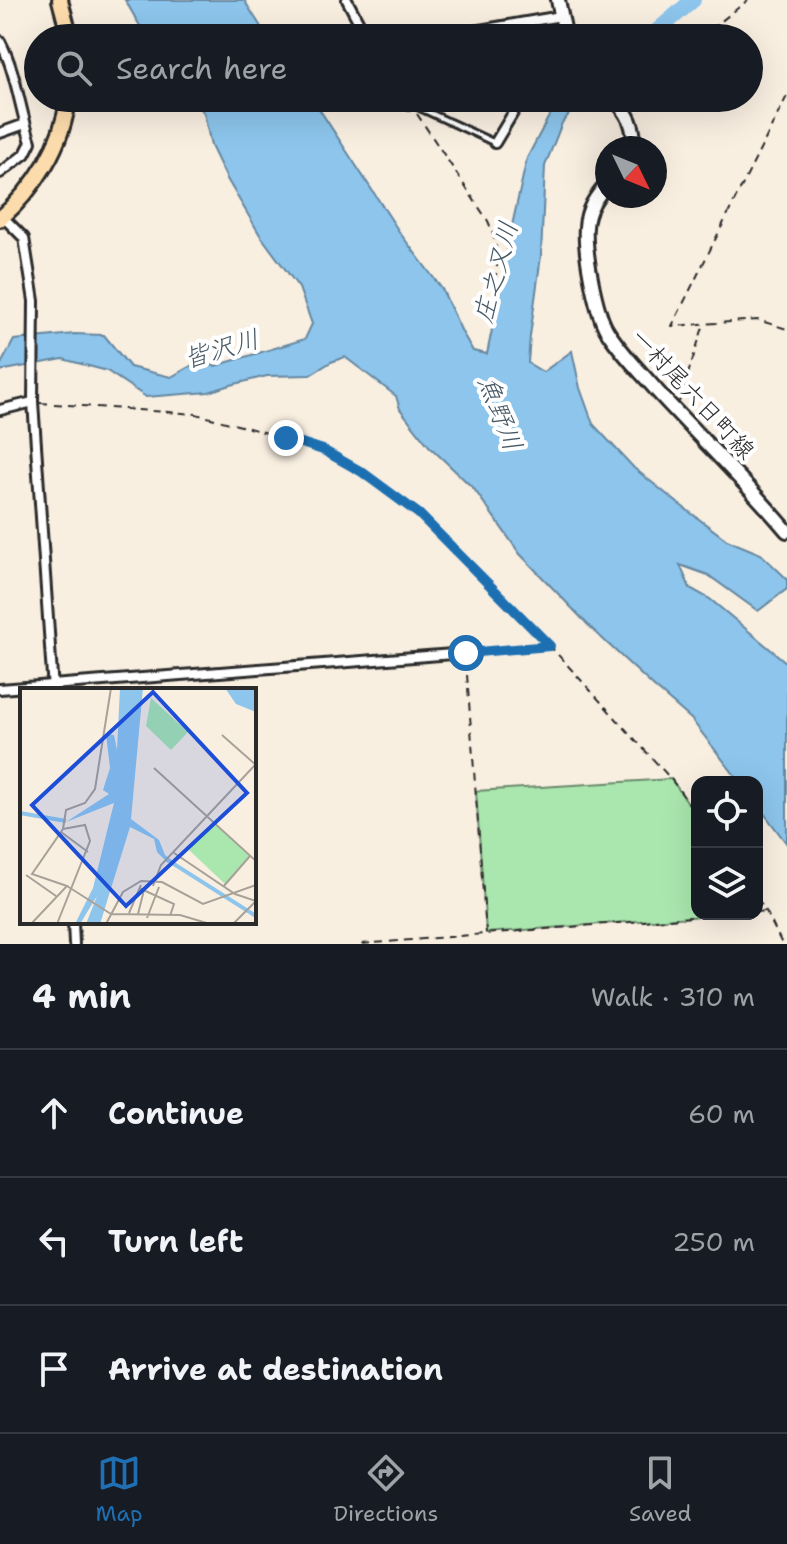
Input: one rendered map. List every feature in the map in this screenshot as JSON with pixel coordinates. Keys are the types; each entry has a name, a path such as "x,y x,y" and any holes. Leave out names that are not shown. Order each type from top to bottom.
{"highway":[{"path":"60,0 66,24"},
{"path":"1,217 35,183 49,159 64,112"}],"main road":[{"path":"558,0 562,24"},
{"path":"624,112 631,121 634,136"},
{"name":"一村尾六日町線","path":"595,197 586,228 596,302 605,326 620,349 787,531"}],"street":[{"path":"347,0 360,24"},
{"path":"514,24 561,16"},
{"path":"0,41 13,68 31,142 25,154 0,173"},
{"path":"495,143 514,112"},
{"path":"0,133 25,124"},
{"path":"1,217 24,238 34,301 33,402 53,687"},
{"path":"0,410 33,402"},
{"path":"26,688 466,653"},
{"path":"0,689 20,688"},
{"path":"73,924 74,944"}],"lane":[{"path":"431,112 495,143"}],"path":[{"path":"718,24 748,0"},
{"path":"787,96 672,326 758,320 787,329"},
{"path":"415,112 488,221 496,241 496,275"},
{"path":"676,412 704,323"},
{"path":"33,402 196,414 323,450 362,472 419,514 550,646 671,779 691,807"},
{"path":"486,933 466,653 550,646"},
{"path":"763,907 782,944"},
{"path":"362,944 691,917"}],"green space":[{"path":"671,779 691,807 691,917 486,933 476,791"}],"water":[{"path":"125,0 244,0 259,24 139,24"},
{"name":"魚野川","path":"203,112 321,112 400,233 442,289 473,351 487,354 527,158 552,112 571,112 562,123 545,166 541,256 528,363 543,372 572,351 580,388 593,424 634,468 727,540 761,554 787,579 787,589 758,611 708,575 680,565 690,588 710,599 787,663 787,844 763,812 763,776 735,776 691,719 591,628 520,554 474,489 429,446 400,409 396,396 345,357 310,375 267,376 209,392 146,397 107,371 63,359 0,371 14,340 74,334 104,335 130,367 171,377 196,363 215,366 305,339 312,324 299,288 260,235 211,146"}],"waterway":[{"name":"庄之又川","path":"665,24 693,0"}],"route":[{"path":"286,438 323,450 362,472 419,514 550,646 466,653"}],"water label":[{"name":"皆沢川","path":"221,348"}]}
